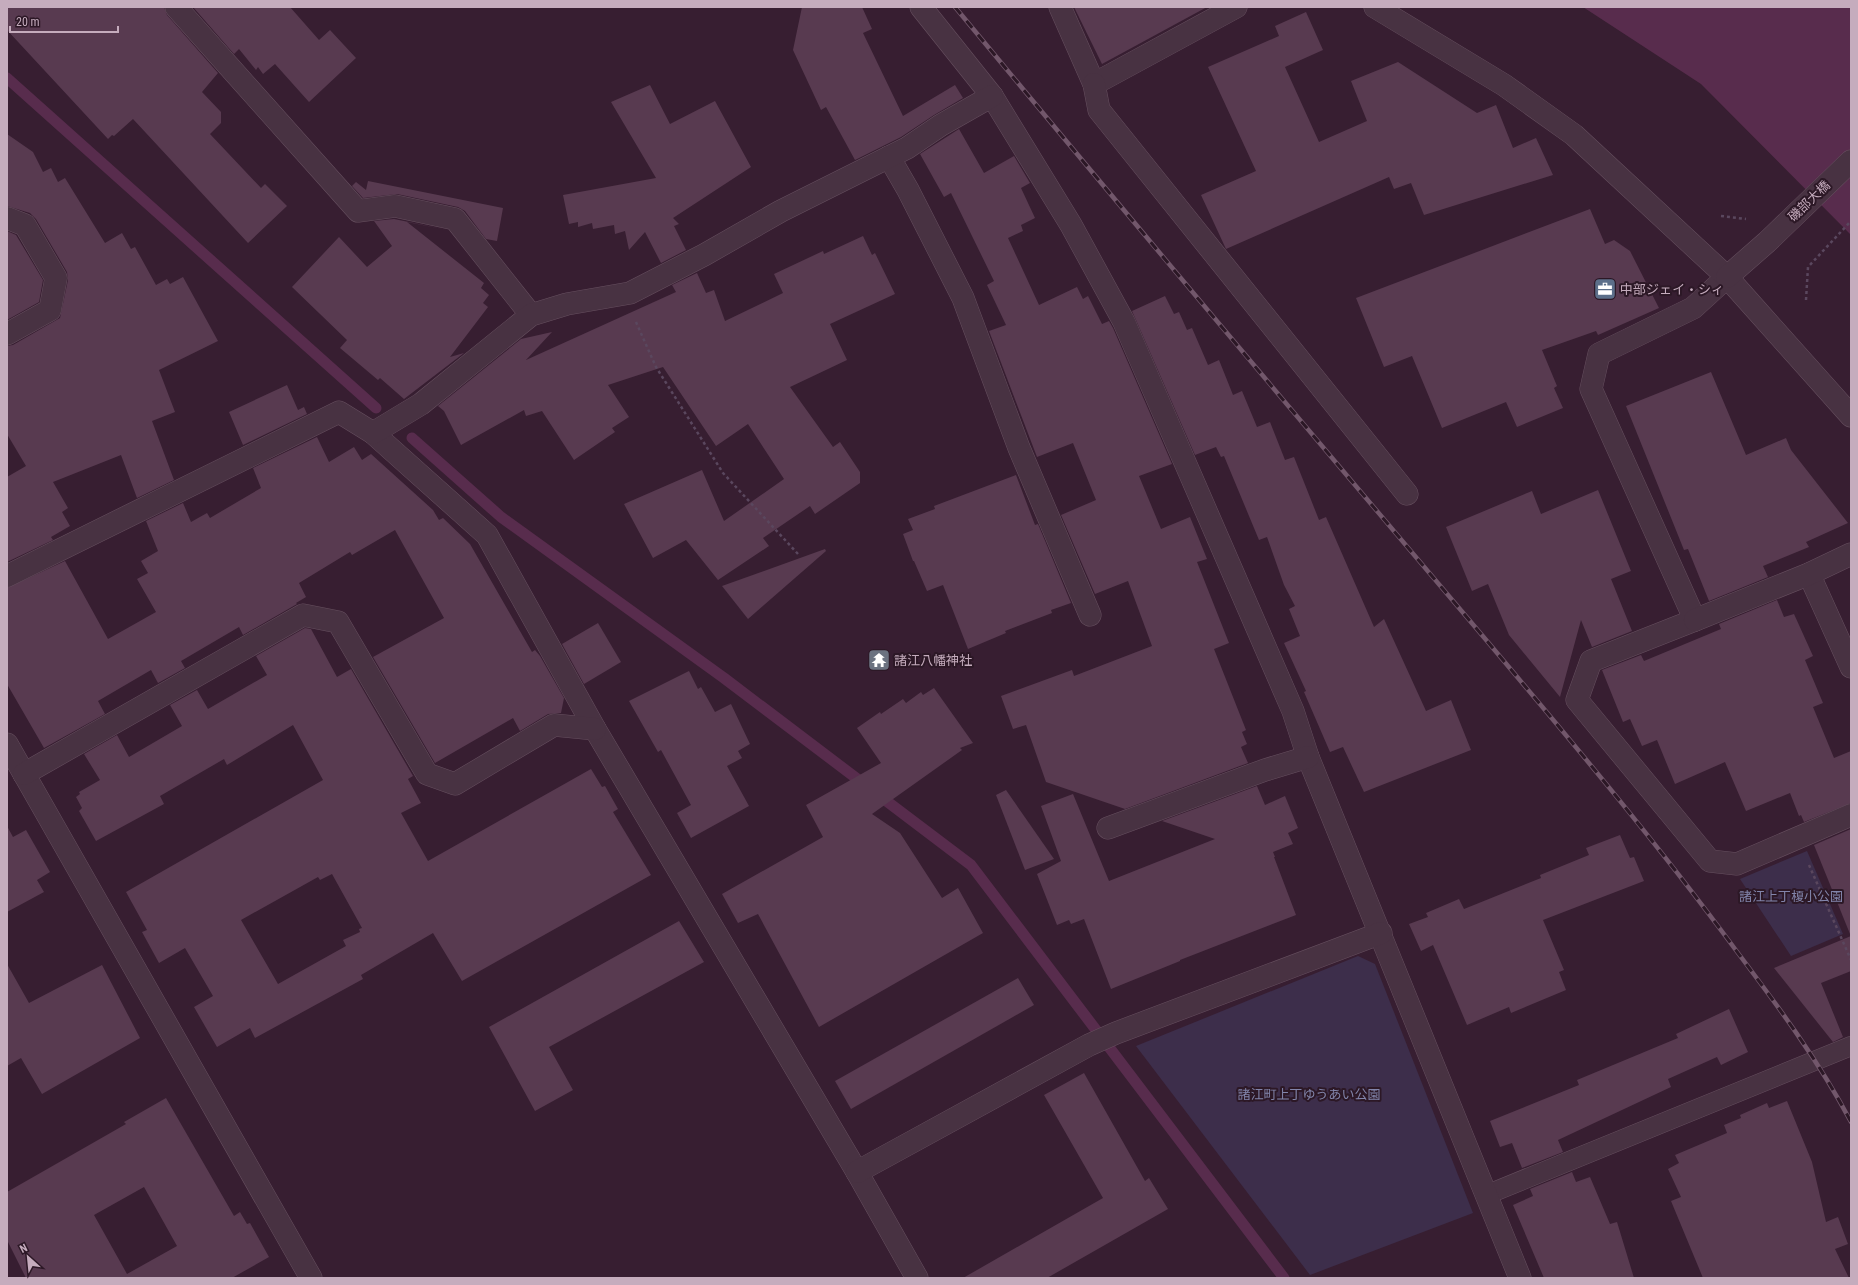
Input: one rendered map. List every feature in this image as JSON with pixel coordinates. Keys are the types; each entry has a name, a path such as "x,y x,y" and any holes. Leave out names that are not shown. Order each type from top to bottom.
{"street":[{"path":"176,7 358,211 395,206 455,219 531,315"},
{"path":"920,7 992,96 1070,225 1124,322 1290,704 1308,757 1520,1278"},
{"path":"1060,7 1094,84 1099,110 1407,494"},
{"path":"1094,84 1236,7"},
{"path":"1375,7 1504,85 1574,135 1727,277 1851,416"},
{"path":"373,433 422,404 531,315 567,304 630,293 704,255 781,211 889,157 992,96"},
{"path":"889,157 908,190 963,298 1019,448 1090,615"},
{"name":"磯部大橋","path":"1696,620 1591,389 1599,354 1693,308 1767,242 1851,161"},
{"path":"7,218 25,225 56,278 50,310 7,334"},
{"path":"7,576 339,412 373,433 486,535 595,729 857,1172 917,1278"},
{"path":"1851,554 1809,574 1591,661 1577,700 1710,861 1737,864 1851,815"},
{"path":"1809,574 1851,667"},
{"path":"24,774 303,615 338,622 427,774 455,784 554,725 595,729"},
{"path":"7,744 311,1278"},
{"path":"1108,828 1265,770 1308,757"},
{"path":"857,1172 1089,1045 1116,1033 1380,933"}],"lane":[{"path":"1486,1195 1851,1046"}],"path":[{"path":"1806,300 1808,267 1851,221"},
{"path":"630,293 628,306 656,366 723,472 798,554"},
{"path":"1797,839 1851,960"}],"green space":[{"name":"諸江上丁榎小公園","path":"1807,851 1843,934 1791,956 1740,879"},
{"name":"諸江町上丁ゆうあい公園","path":"1358,956 1375,964 1473,1213 1310,1275 1136,1046"}],"shaded area":[{"path":"1583,7 1851,7 1851,235 1701,84"}],"building":[{"path":"7,7 164,7 167,15 218,73 202,92 221,112 221,123 210,134 261,188 265,184 287,206 248,243 133,119 114,136 112,135 108,139 7,30"},
{"path":"193,7 290,7 319,40 330,30 356,58 309,102 275,64 263,74 258,67 256,70 239,49 234,54"},
{"path":"802,7 862,7 872,29 863,33 903,116 955,85 963,98 901,137 855,160 826,107 821,110 793,50"},
{"path":"1074,7 1207,7 1102,64"},
{"path":"1306,12 1323,50 1285,67 1319,142 1367,121 1351,81 1398,62 1477,113 1496,105 1513,148 1536,138 1553,175 1424,215 1411,183 1394,189 1389,177 1226,249 1201,195 1256,171 1208,67 1279,36 1275,26"},
{"path":"650,85 670,124 715,101 751,167 673,218 679,224 674,226 686,250 661,263 645,232 629,250 625,231 615,234 614,225 593,229 592,223 578,227 578,222 569,224 563,195 656,178 611,102"},
{"path":"959,129 984,173 1014,156 1030,183 1021,188 1035,218 1021,225 1023,231 1008,238 1039,305 1077,287 1083,299 1088,296 1102,324 1109,321 1113,328 1172,464 1139,476 1161,529 1190,517 1207,559 1197,562 1229,643 1214,649 1246,730 1242,732 1247,744 1241,747 1248,763 1125,809 1046,782 1026,725 1013,729 1001,696 1072,670 1074,676 1152,646 1128,581 1095,594 1061,515 1096,500 1073,443 1037,457 989,331 1006,325 987,285 994,281 951,193 944,197 920,154"},
{"path":"7,134 33,152 43,172 51,168 58,182 65,178 105,243 122,233 131,249 135,247 156,285 167,279 170,284 183,277 218,341 159,370 175,412 152,421 174,480 137,498 121,455 53,482 68,508 62,512 70,526 51,537 53,540 7,562 7,477 26,466 7,434 7,346 13,345 60,318 68,280 67,272 36,219 30,213 7,206"},
{"path":"368,181 503,208 497,241 486,239 465,211 458,207 397,194 363,198 352,186 356,182 366,190"},
{"path":"1590,209 1605,244 1614,240 1630,251 1659,308 1598,335 1596,331 1542,350 1557,386 1554,388 1563,408 1517,427 1506,402 1442,428 1412,356 1384,367 1356,298"},
{"path":"394,219 448,230 407,222 484,283 481,288 489,295 483,303 488,307 450,357 464,353 404,399 380,378 378,380 340,348 347,340 292,287 339,237 367,267 392,246 374,221"},
{"path":"7,231 16,235 43,280 39,302 7,320"},
{"path":"863,236 872,255 875,253 895,294 830,324 847,360 790,387 833,447 840,442 860,472 860,483 815,514 810,506 763,538 769,546 718,580 686,540 653,558 624,504 702,470 724,521 784,479 748,424 716,446 663,367 608,385 629,417 612,428 615,432 574,460 542,411 526,416 524,410 461,445 444,411 438,406 521,339 552,332 526,360 676,292 672,285 697,273 706,293 714,290 725,321 783,293 774,274 823,251 824,254"},
{"path":"1165,296 1174,314 1179,312 1187,330 1192,328 1208,365 1219,360 1233,395 1242,391 1257,427 1270,422 1285,460 1294,457 1319,520 1326,517 1374,627 1384,619 1426,711 1451,700 1471,750 1364,792 1343,747 1330,752 1304,692 1306,691 1284,643 1300,636 1289,609 1295,606 1284,585 1267,537 1259,540 1224,456 1221,457 1216,447 1195,455 1132,311"},
{"path":"1711,372 1746,455 1786,438 1791,450 1848,523 1806,542 1809,547 1763,566 1768,577 1709,601 1688,549 1684,550 1626,406"},
{"path":"287,385 298,410 304,407 307,414 243,445 229,412"},
{"path":"317,437 329,462 354,447 362,460 371,454 433,510 439,520 443,518 470,544 532,652 535,650 540,656 564,698 561,713 548,714 520,731 513,718 435,763 373,657 444,618 395,530 352,555 350,552 299,583 306,597 296,603 297,604 243,635 239,627 181,661 185,668 158,683 151,670 98,701 105,714 44,748 7,684 7,588 65,561 108,639 156,612 137,579 148,573 141,561 158,551 146,521 183,503 191,522 207,513 210,518 261,488 253,468"},
{"path":"1016,475 1035,525 1038,524 1071,603 1051,610 1052,613 1005,631 1006,633 968,649 943,585 927,591 913,561 903,534 913,530 908,519 935,509 934,506"},
{"path":"1598,490 1631,571 1611,579 1632,631 1592,647 1581,620 1560,697 1509,635 1488,584 1472,591 1446,527 1532,491 1541,514"},
{"path":"825,549 826,551 748,619 722,586"},
{"path":"1777,600 1784,617 1794,614 1813,656 1805,660 1823,703 1813,707 1834,758 1851,751 1851,803 1804,822 1801,815 1799,816 1790,793 1746,811 1725,762 1675,784 1657,740 1642,746 1630,719 1623,722 1602,670 1641,655 1644,661 1721,629 1719,624"},
{"path":"598,623 621,662 584,684 562,644"},
{"path":"305,628 311,629 337,677 351,669 413,776 408,779 421,803 401,813 428,861 591,769 602,787 605,786 618,809 613,812 651,875 462,981 433,933 361,975 363,979 255,1038 250,1028 217,1047 194,1007 213,996 185,948 159,963 142,932 147,930 126,892 323,780 293,725 227,765 224,759 160,796 164,804 96,841 79,811 82,808 76,797 80,794 79,792 100,780 84,754 117,735 129,757 182,726 170,705 197,690 208,709 267,675 256,656","holes":["332,874 362,928 359,929 360,932 343,940 346,946 278,984 241,920 318,877 320,880"]},
{"path":"689,671 698,689 701,687 715,712 731,704 750,744 738,751 742,758 727,766 749,806 691,838 677,813 691,805 661,750 658,752 629,701"},
{"path":"934,688 973,743 960,748 962,750 872,814 900,833 942,898 958,888 983,933 819,1027 758,914 738,923 722,894 823,837 806,805 881,763 857,728 880,712 881,714 903,699 906,703 921,692 923,695"},
{"path":"1257,786 1265,805 1285,796 1298,828 1288,833 1293,844 1273,852 1296,915 1180,960 1111,989 1084,919 1071,924 1069,920 1057,925 1037,874 1061,861 1041,806 1073,794 1109,881 1215,839 1162,821"},
{"path":"1006,790 1054,859 1025,870 996,795"},
{"path":"7,826 13,837 26,830 50,872 37,880 44,892 7,912"},
{"path":"1851,829 1851,934 1850,934 1814,845"},
{"path":"1620,835 1630,858 1634,857 1644,881 1543,920 1564,970 1559,972 1566,990 1511,1013 1509,1007 1467,1025 1433,945 1421,951 1409,924 1428,917 1426,913 1459,899 1464,909 1541,878 1540,875 1589,855 1586,848"},
{"path":"679,921 704,962 549,1047 573,1090 535,1111 489,1027"},
{"path":"1851,936 1851,971 1821,983 1843,1037 1833,1042 1774,968"},
{"path":"7,964 29,1003 102,965 140,1038 42,1094 21,1058 7,1066"},
{"path":"1018,978 1034,1005 851,1109 835,1081"},
{"path":"1729,1009 1748,1052 1721,1065 1717,1057 1668,1079 1671,1087 1558,1140 1563,1152 1522,1168 1512,1143 1500,1147 1490,1121 1579,1085 1577,1080 1678,1038 1676,1034"},
{"path":"1084,1073 1145,1181 1149,1178 1168,1209 1047,1278 963,1278 1103,1198 1044,1095"},
{"path":"166,1098 234,1216 240,1212 247,1224 250,1223 269,1257 232,1278 26,1278 7,1240 7,1192 126,1124 124,1122","holes":["144,1187 177,1246 127,1274 94,1215"]},
{"path":"1787,1101 1812,1162 1826,1222 1838,1217 1848,1244 1835,1249 1849,1278 1703,1278 1671,1201 1681,1197 1668,1169 1679,1163 1675,1155 1727,1133 1724,1125 1741,1118 1740,1115 1767,1103 1769,1108"},
{"path":"1572,1172 1576,1182 1590,1177 1610,1224 1617,1222 1634,1278 1544,1278 1513,1205 1533,1196 1530,1189"}],"waterway":[{"path":"7,78 376,408"},
{"path":"412,438 501,517 724,678 971,865 1284,1278"}],"railway":[{"path":"955,7 1220,325 1614,793 1705,909 1782,1012 1839,1099 1851,1122"}],"place":[{"name":"中部ジェイ・シィ","path":"1605,289"},
{"name":"諸江八幡神社","path":"879,660"}]}
